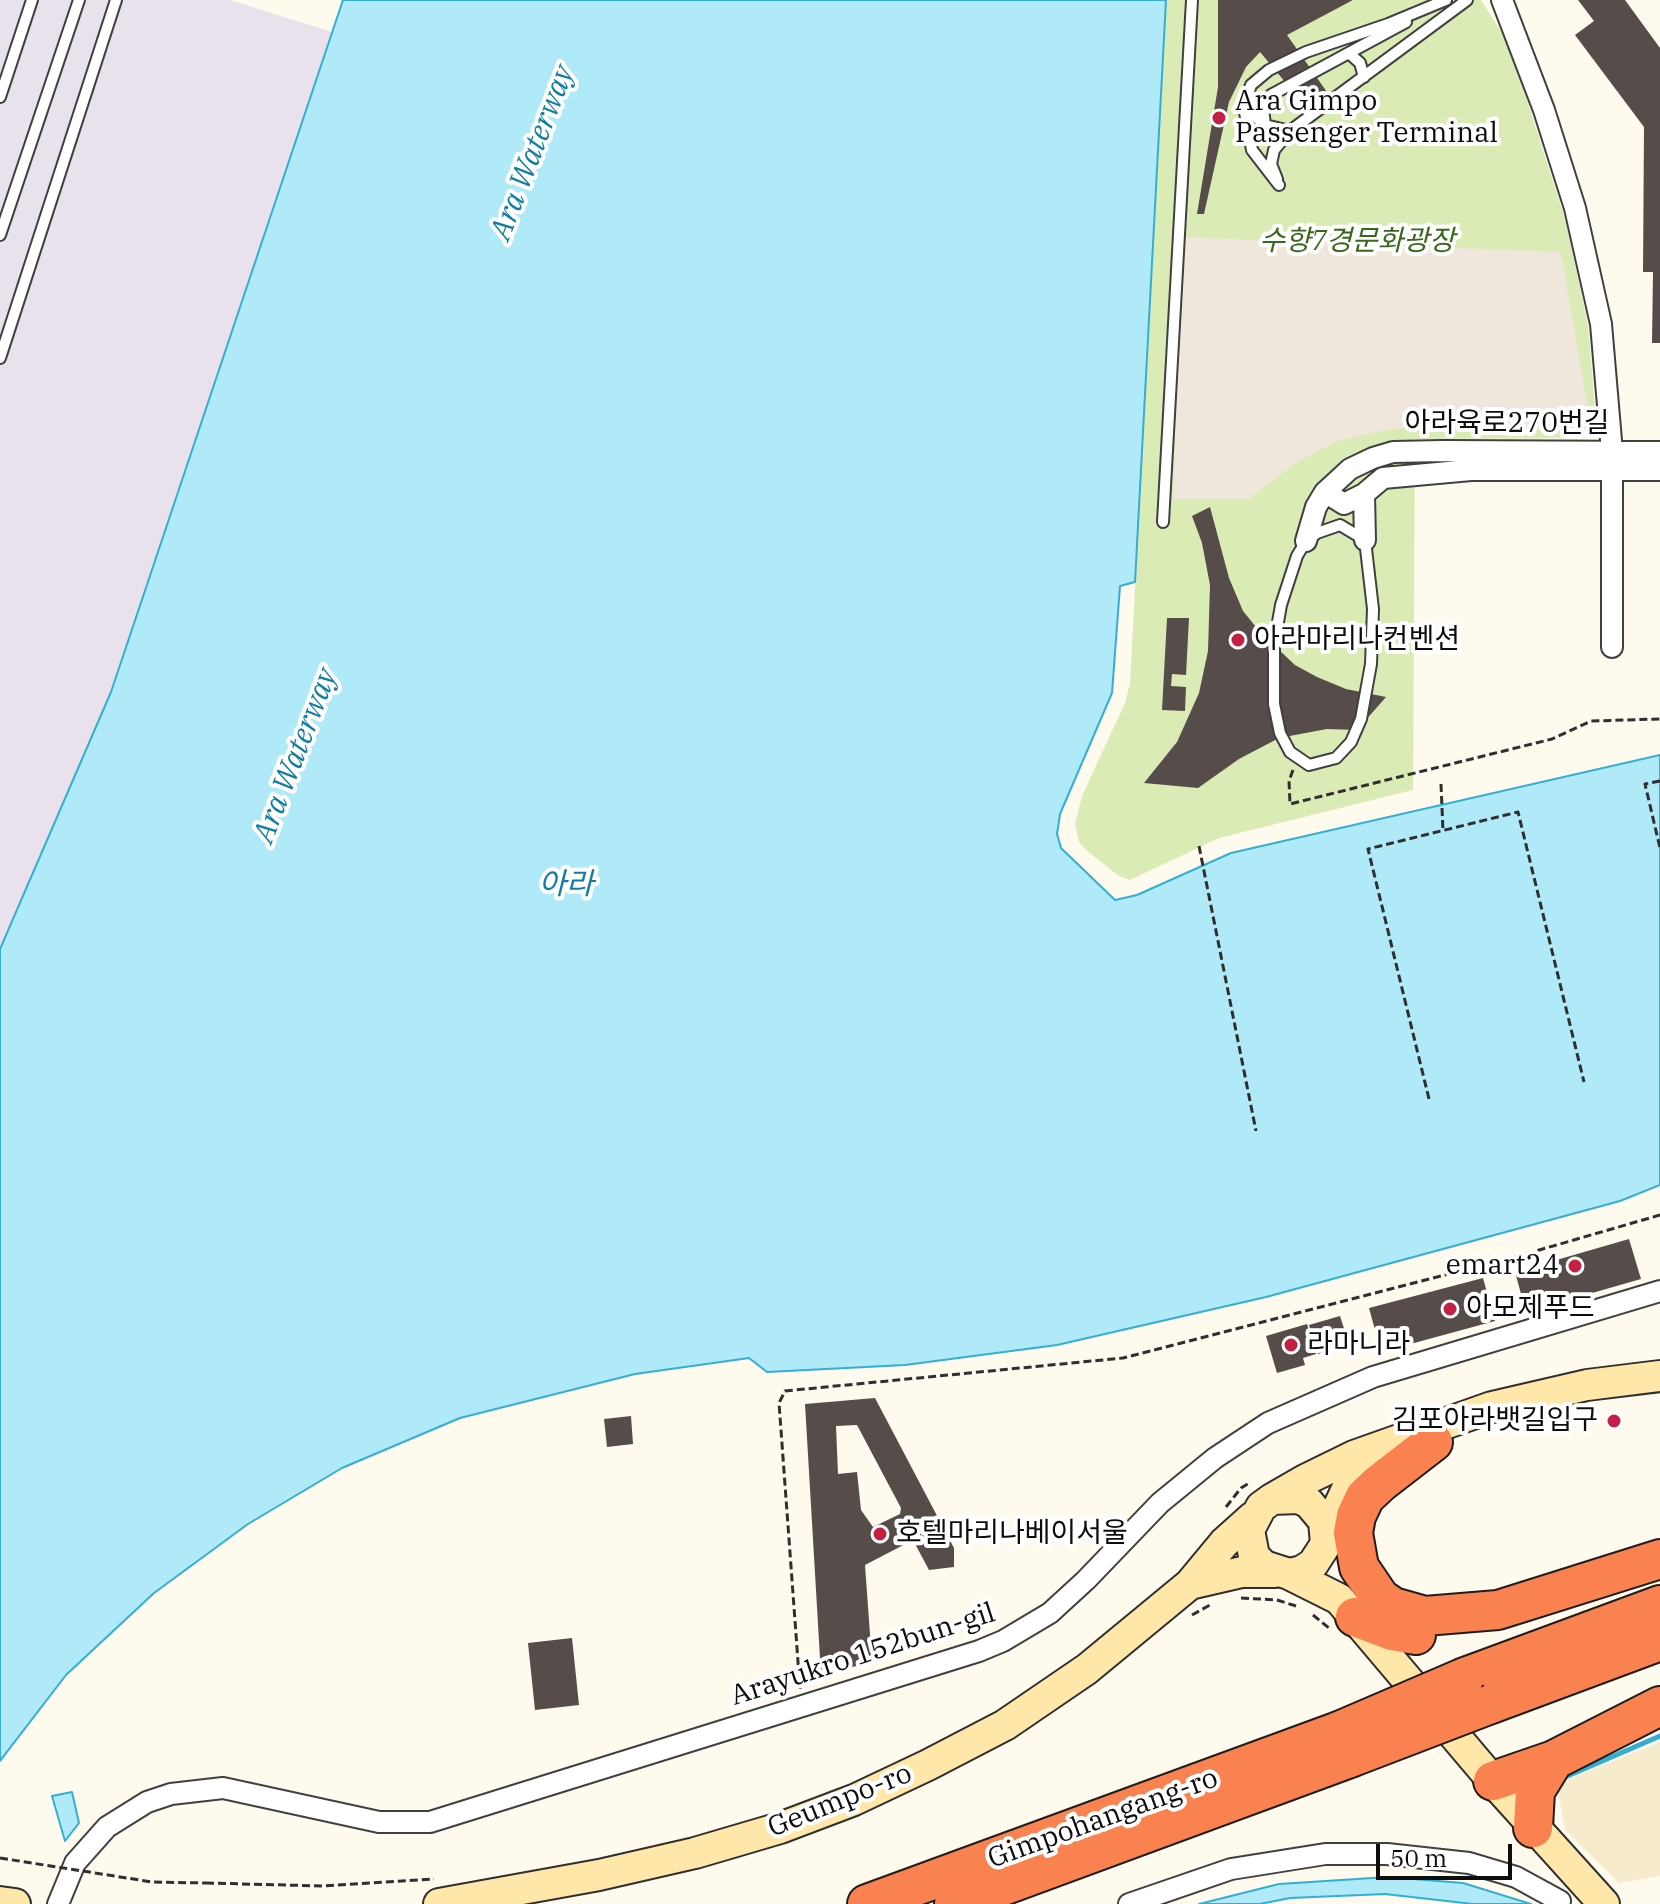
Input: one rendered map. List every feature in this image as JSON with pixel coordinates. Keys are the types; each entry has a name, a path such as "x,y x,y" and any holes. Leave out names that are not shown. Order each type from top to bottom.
{"highway":[{"path":"1433,1442 1365,1497 1356,1516 1353,1533 1359,1567 1380,1598 1409,1613 1445,1615 1498,1610"},
{"path":"1347,1608 1392,1631 1434,1635 1498,1610 1660,1559"},
{"path":"1344,1745 1465,1677 1660,1605"},
{"path":"1344,1745 1491,1704 1660,1641"},
{"path":"1493,1781 1554,1760 1660,1706"},
{"name":"Gimpohangang-ro","path":"867,1904 1344,1745"},
{"name":"Gimpohangang-ro","path":"954,1904 1344,1745"},
{"path":"1533,1828 1535,1791 1554,1760"}],"main road":[{"path":"1190,1584 1224,1543 1263,1508 1354,1456 1492,1407 1587,1385 1660,1376"},
{"path":"1190,1584 1242,1572 1282,1573 1313,1564 1346,1491 1372,1468 1433,1442 1528,1414 1660,1394"},
{"path":"1347,1608 1318,1511 1309,1503 1285,1496 1263,1508 1249,1530 1254,1556 1347,1608 1533,1828 1604,1904"},
{"name":"Geumpo-ro","path":"438,1891 599,1875 695,1853 780,1828 854,1800 1005,1725 1046,1700 1190,1584"},
{"path":"0,1902 15,1904"}],"street":[{"path":"1502,0 1544,110 1588,261 1606,358 1612,461 1612,647"},
{"path":"1393,452 1397,474"},
{"name":"아라육로270번길","path":"1306,541 1316,507 1325,492 1362,462 1393,452 1612,461 1660,470"},
{"name":"아라육로270번길","path":"1364,494 1374,482 1397,474 1612,461 1660,452"},
{"path":"1325,492 1344,504 1364,494 1365,540"},
{"name":"Arayukro 152bun-gil","path":"58,1904 71,1870 107,1827 147,1802 209,1787 379,1822 430,1822 979,1651 1026,1629 1070,1597 1135,1526 1191,1476 1240,1440 1295,1409 1373,1377 1660,1291"},
{"path":"1129,1904 1231,1869 1325,1854 1387,1854 1483,1867 1516,1877 1559,1902 1582,1880"}],"lane":[{"path":"0,97 32,0"},
{"path":"0,235 79,0"},
{"path":"0,358 117,0"},
{"path":"1163,522 1192,0"},
{"path":"1446,0 1306,52 1269,70 1251,85 1244,107 1252,150 1279,185 1272,156 1290,131 1467,0"},
{"path":"1265,125 1263,108 1271,95 1350,54 1431,5"},
{"path":"1350,54 1360,63 1364,77"},
{"path":"1244,107 1265,125 1290,131"},
{"path":"1340,525 1365,540 1373,638 1361,719 1351,742 1336,758 1309,765 1298,760 1280,733 1273,674 1281,605 1306,541 1326,528 1340,525"}],"path":[{"path":"1298,760 1289,781 1290,804 1552,739 1591,721 1660,719"},
{"path":"1660,781 1645,784 1660,848"},
{"path":"1441,784 1443,831"},
{"path":"1429,1099 1368,849 1518,812 1584,1082"},
{"path":"1199,846 1256,1131"},
{"path":"801,1706 779,1403 785,1391 1123,1358 1522,1255 1660,1215"},
{"path":"0,1858 152,1882 438,1891"}],"shaded area":[{"path":"0,0 230,0 332,32 111,692 0,949"},
{"name":"수향7경문화광장","path":"1182,237 1561,252 1588,408 1568,429 1411,427 1380,431 1335,442 1296,463 1249,499 1173,499"},
{"path":"1660,1742 1660,1876 1619,1883 1565,1830 1558,1790 1569,1779"}],"green space":[{"name":"수향7경문화광장","path":"1166,0 1481,0 1502,33 1518,72 1566,222 1588,325 1595,408 1589,427 1572,438 1415,439 1413,790 1219,838 1130,880 1119,876 1086,850 1079,842 1075,824 1082,796 1125,703 1130,684"}],"water":[{"name":"아라","path":"343,0 1166,0 1135,582 1120,586 1112,693 1060,814 1057,834 1061,848 1115,900 1137,895 1231,853 1660,755 1660,1185 1620,1201 1266,1297 1057,1345 905,1365 767,1372 749,1358 635,1374 460,1418 342,1468 248,1524 154,1593 66,1675 0,1761 0,949 111,692"},
{"path":"72,1792 79,1823 65,1841 52,1796"},
{"path":"1388,1877 1463,1883 1531,1904 1473,1904 1385,1894 1290,1898 1260,1904 1199,1904 1279,1884"}],"building":[{"name":"Ara Gimpo Passenger Terminal","path":"1218,0 1353,0 1287,35 1329,95 1296,95 1260,52 1246,67 1229,102 1204,214 1197,214 1218,87"},
{"path":"1578,0 1625,0 1660,48 1660,343 1652,343 1653,272 1643,272 1644,127 1575,35 1594,21"},
{"name":"아라마리나컨벤션","path":"1210,507 1229,578 1243,611 1260,632 1295,665 1317,677 1346,689 1386,697 1357,730 1327,729 1279,738 1239,759 1198,788 1144,783 1177,742 1199,693 1208,651 1210,585 1202,543 1192,516"},
{"path":"1167,618 1189,618 1186,675 1172,674 1171,686 1186,687 1185,711 1162,710"},
{"path":"1629,1239 1641,1279 1526,1312 1515,1272"},
{"path":"1483,1278 1495,1321 1381,1352 1369,1308"},
{"path":"1340,1316 1349,1344 1318,1354 1309,1325"},
{"name":"라마니라","path":"1307,1324 1316,1354 1303,1358 1305,1365 1277,1373 1266,1336"},
{"name":"호텔마리나베이서울","path":"875,1398 954,1548 954,1567 929,1570 913,1540 865,1565 872,1662 821,1675 805,1404","holes":["857,1425 901,1508 900,1514 873,1527 861,1510 857,1472 838,1474 836,1426"]},
{"path":"631,1416 633,1444 607,1447 604,1419"},
{"path":"572,1638 579,1705 535,1710 528,1643"}],"waterway":[{"path":"1563,1778 1660,1736"}],"place":[{"name":"Ara Gimpo Passenger Terminal","path":"1219,118"},
{"name":"아라마리나컨벤션","path":"1238,640"},
{"name":"emart24","path":"1575,1266"},
{"name":"아모제푸드","path":"1450,1309"},
{"name":"라마니라","path":"1291,1345"},
{"name":"김포아라뱃길입구","path":"1614,1421"},
{"name":"호텔마리나베이서울","path":"880,1534"}],"water label":[{"name":"Ara Waterway","path":"533,153"},
{"name":"Ara Waterway","path":"296,756"}]}
